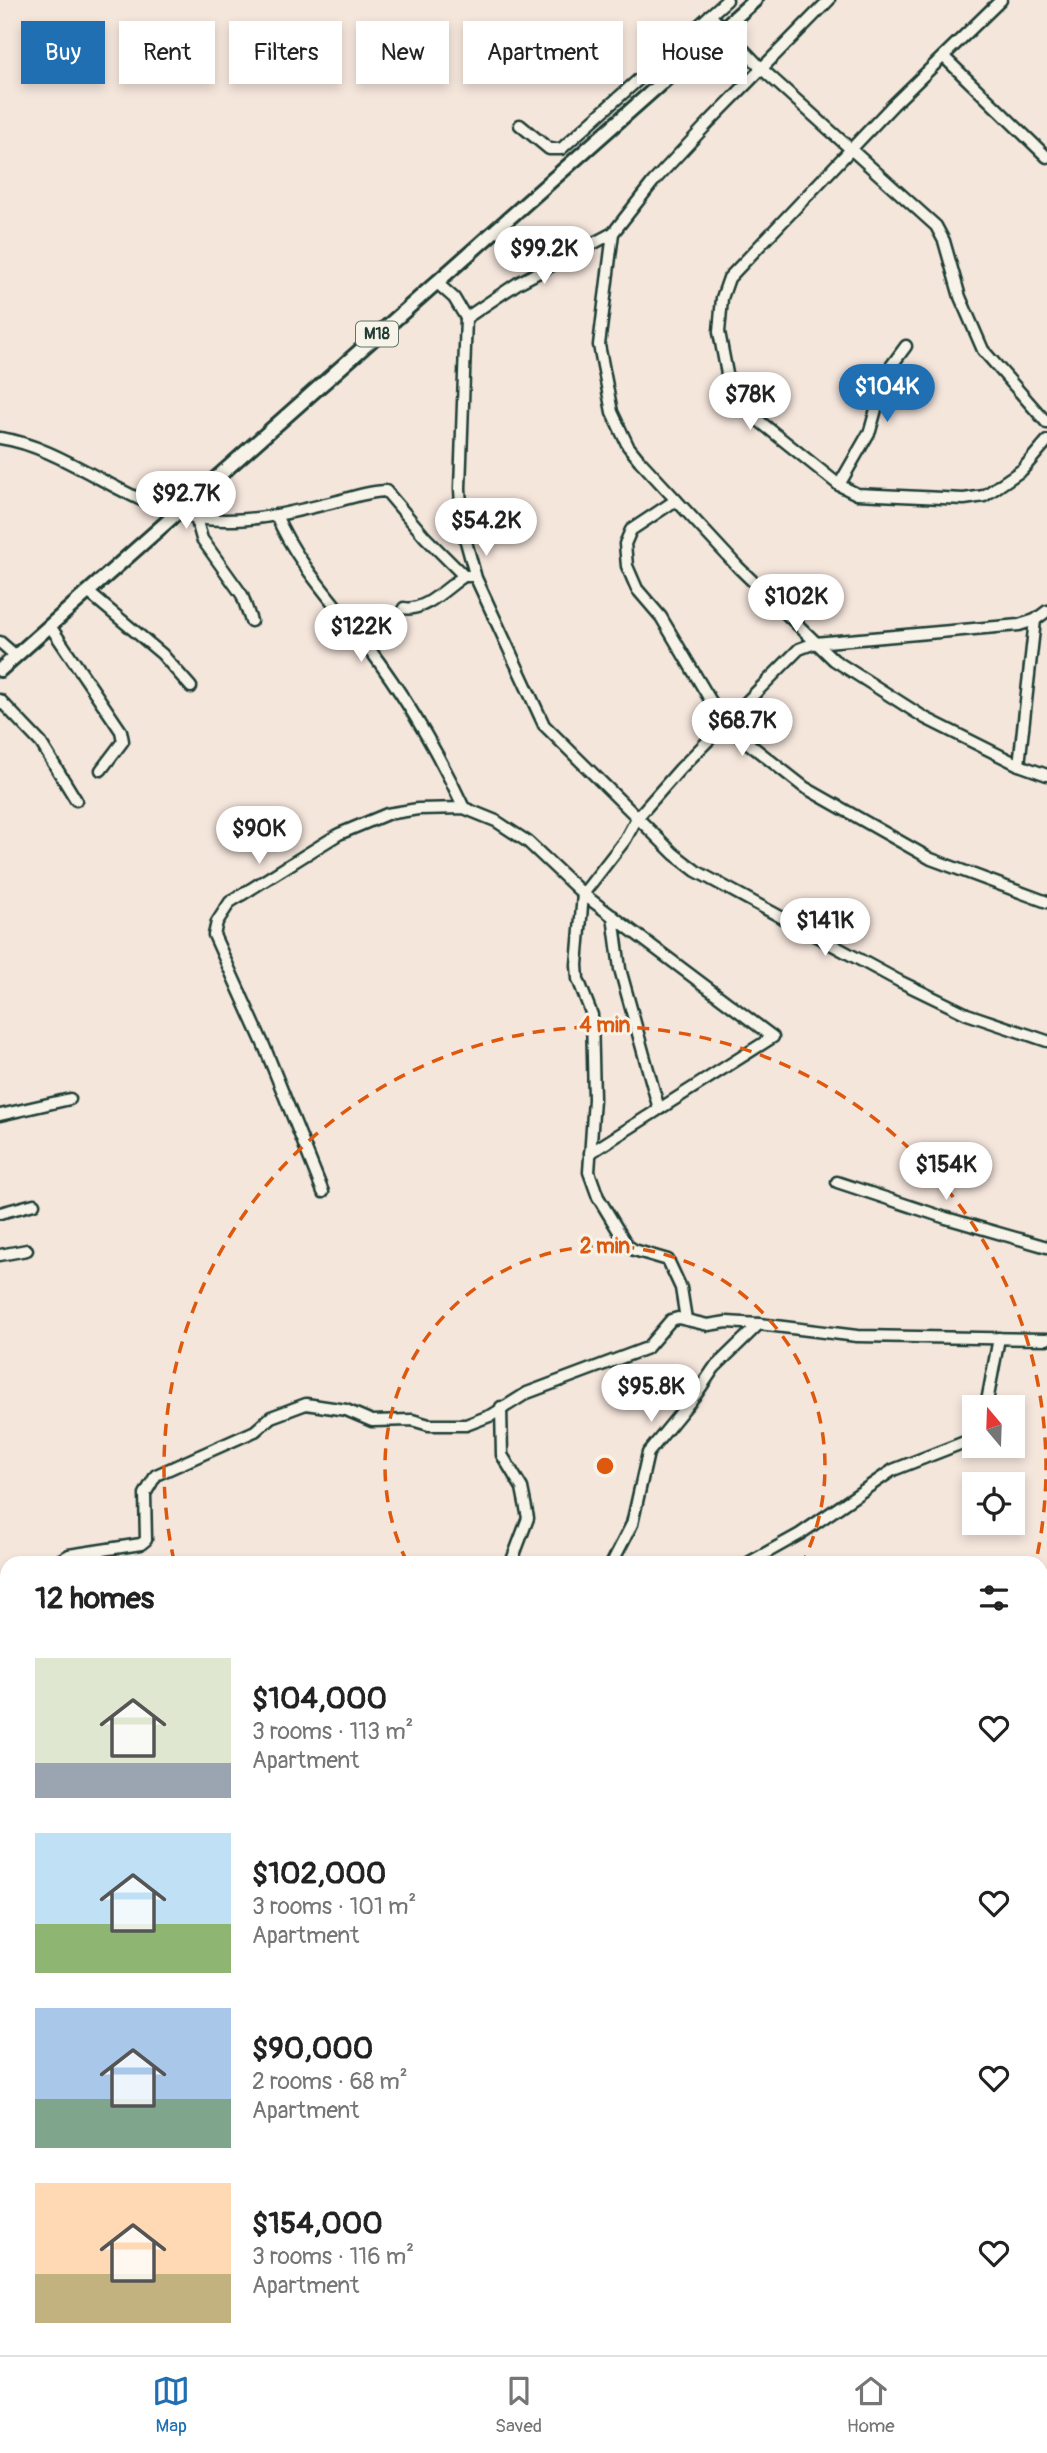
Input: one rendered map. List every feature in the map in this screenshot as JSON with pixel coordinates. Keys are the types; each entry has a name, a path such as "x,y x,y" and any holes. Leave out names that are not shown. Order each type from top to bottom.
{"main road":[{"name":"M18","path":"732,21 755,0"},
{"name":"M18","path":"0,670 661,84"}],"street":[{"path":"520,125 549,149 561,149 727,0"},
{"path":"466,318 518,283 612,233 653,182 829,0"},
{"path":"1000,0 850,150 729,278 722,298 719,332 728,379 742,404 839,485 857,494 964,499 984,496 1022,470 1047,441"},
{"path":"710,15 716,21"},
{"path":"747,54 936,226 944,241 960,297 983,350 1047,423"},
{"path":"944,57 1047,157"},
{"path":"612,233 599,345 608,398 628,446 676,500 834,660 925,718 1019,765 1047,775"},
{"path":"436,282 454,298 466,318 460,488 462,527 475,576 502,641 544,724 684,862 748,902 967,1014 1047,1041"},
{"path":"839,485 870,432 886,373 906,346"},
{"path":"0,438 27,446 174,513 196,518 224,521 275,515 386,491 425,537 464,576"},
{"path":"676,500 631,530 625,544 627,566 637,589 661,617 725,725 804,787 930,859 1047,902"},
{"path":"275,515 299,559 382,668 422,731 464,808"},
{"path":"196,518 202,539 243,595 251,621"},
{"path":"404,608 412,609 427,602 464,576 475,576"},
{"path":"88,592 162,654 191,687"},
{"path":"686,1320 681,1288 668,1260 634,1250 620,1235 593,1184 590,1153 594,1099 592,1015 578,979 577,965 583,894 625,839 637,818 680,769 799,649 815,643 1019,625 1035,620 1047,611"},
{"path":"1019,765 1035,620"},
{"path":"50,626 121,730 123,741 101,770"},
{"path":"0,642 16,656"},
{"path":"0,700 41,743 76,800"},
{"path":"323,1192 265,1048 220,954 214,935 217,922 230,902 339,834 387,814 418,809 464,808 496,821 528,842 583,894 773,1037 590,1153"},
{"path":"613,916 620,969 659,1109"},
{"path":"0,1115 70,1099"},
{"path":"837,1181 946,1218 1047,1247"},
{"path":"0,1213 34,1204"},
{"path":"0,1255 27,1250"},
{"path":"67,1556 141,1544 146,1540 145,1493 156,1475 247,1435 271,1417 294,1408 306,1404 322,1406 372,1421 412,1420 453,1426 479,1421 527,1393 647,1348 671,1320 708,1325 727,1322 759,1324 857,1336 1047,1339"},
{"path":"616,1556 632,1524 648,1453 714,1368 759,1324"},
{"path":"988,1395 999,1338"},
{"path":"502,1407 502,1455 522,1488 528,1518 514,1556"},
{"path":"761,1556 868,1490 893,1469 962,1443"}]}
